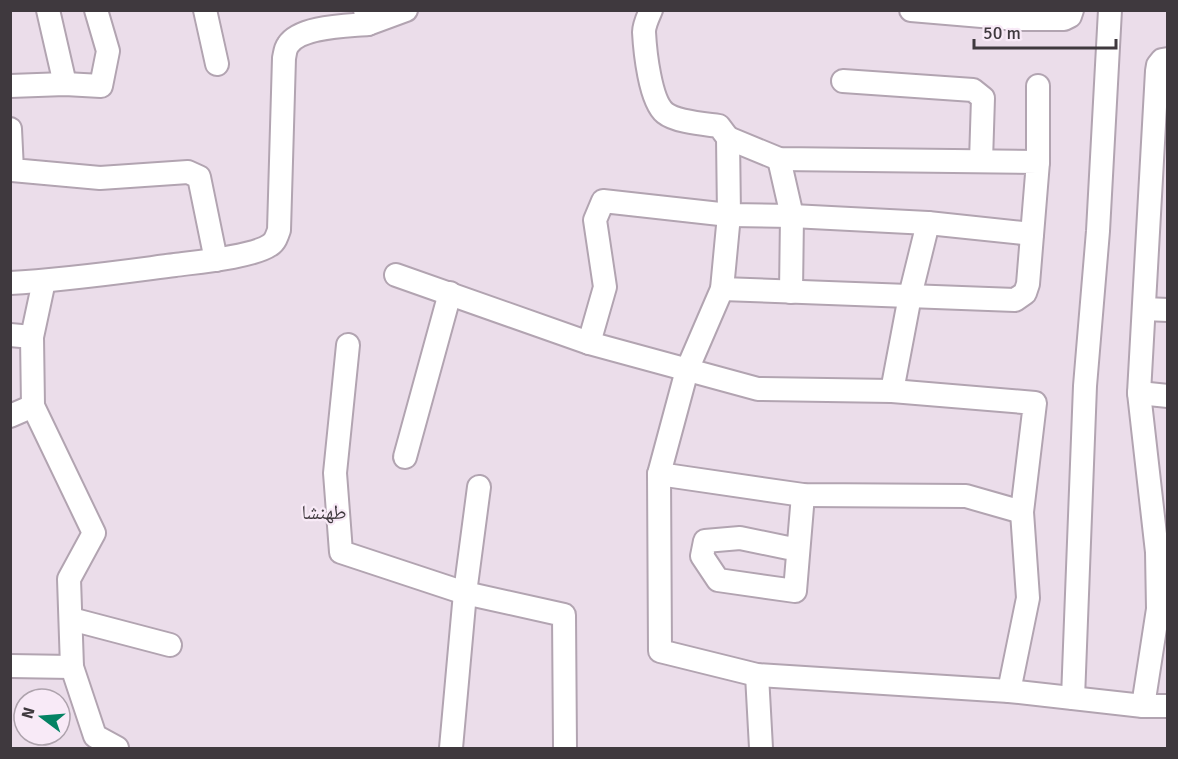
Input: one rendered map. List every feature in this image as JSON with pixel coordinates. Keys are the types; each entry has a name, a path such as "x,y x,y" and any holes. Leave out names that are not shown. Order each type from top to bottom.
{"street":[{"path":"48,10 65,84"},
{"path":"10,86 65,84 101,86 108,51 96,10"},
{"path":"205,10 217,64"},
{"path":"10,283 216,260 271,245 279,230 286,46 296,36 308,32 366,17 406,10"},
{"path":"651,10 644,30 651,81 657,102 665,113 676,118 719,126 728,138 779,159 1038,162"},
{"path":"911,10 1017,19 1064,19 1070,16 1071,10"},
{"path":"1073,698 1085,386 1098,231 1110,10"},
{"path":"1143,706 1158,609 1162,552 1139,393 1144,309 1159,222 1157,71 1158,64 1167,59"},
{"path":"843,81 973,90 983,98 981,161"},
{"path":"723,289 1015,300 1021,297 1028,284 1038,162 1038,86"},
{"path":"10,129 12,170 100,178 188,172 199,177 216,260"},
{"path":"728,138 729,215 723,289 687,370 659,474 660,651 757,675 1009,691 1143,706 1167,706"},
{"path":"779,159 792,216 791,292"},
{"path":"589,343 605,287 595,220 603,201 729,215 928,223 1032,234"},
{"path":"892,391 910,296 928,223"},
{"path":"396,275 589,343 758,389 892,391 1035,403 1022,512 1028,598 1009,691"},
{"path":"44,281 21,336 33,406 94,532 69,579 72,667 95,736 117,748"},
{"path":"405,457 450,293"},
{"path":"1144,309 1167,310"},
{"path":"348,345 335,473 340,552 465,593 564,615 565,748"},
{"path":"1139,393 1167,396"},
{"path":"10,416 33,406"},
{"path":"659,474 803,495 966,496 1022,512"},
{"path":"452,748 465,593 479,487"},
{"path":"798,550 803,495"},
{"path":"71,619 170,645"},
{"path":"10,666 72,667"},
{"path":"757,675 761,748"}],"district":[{"name":"طهنشا","path":"324,512"}]}
